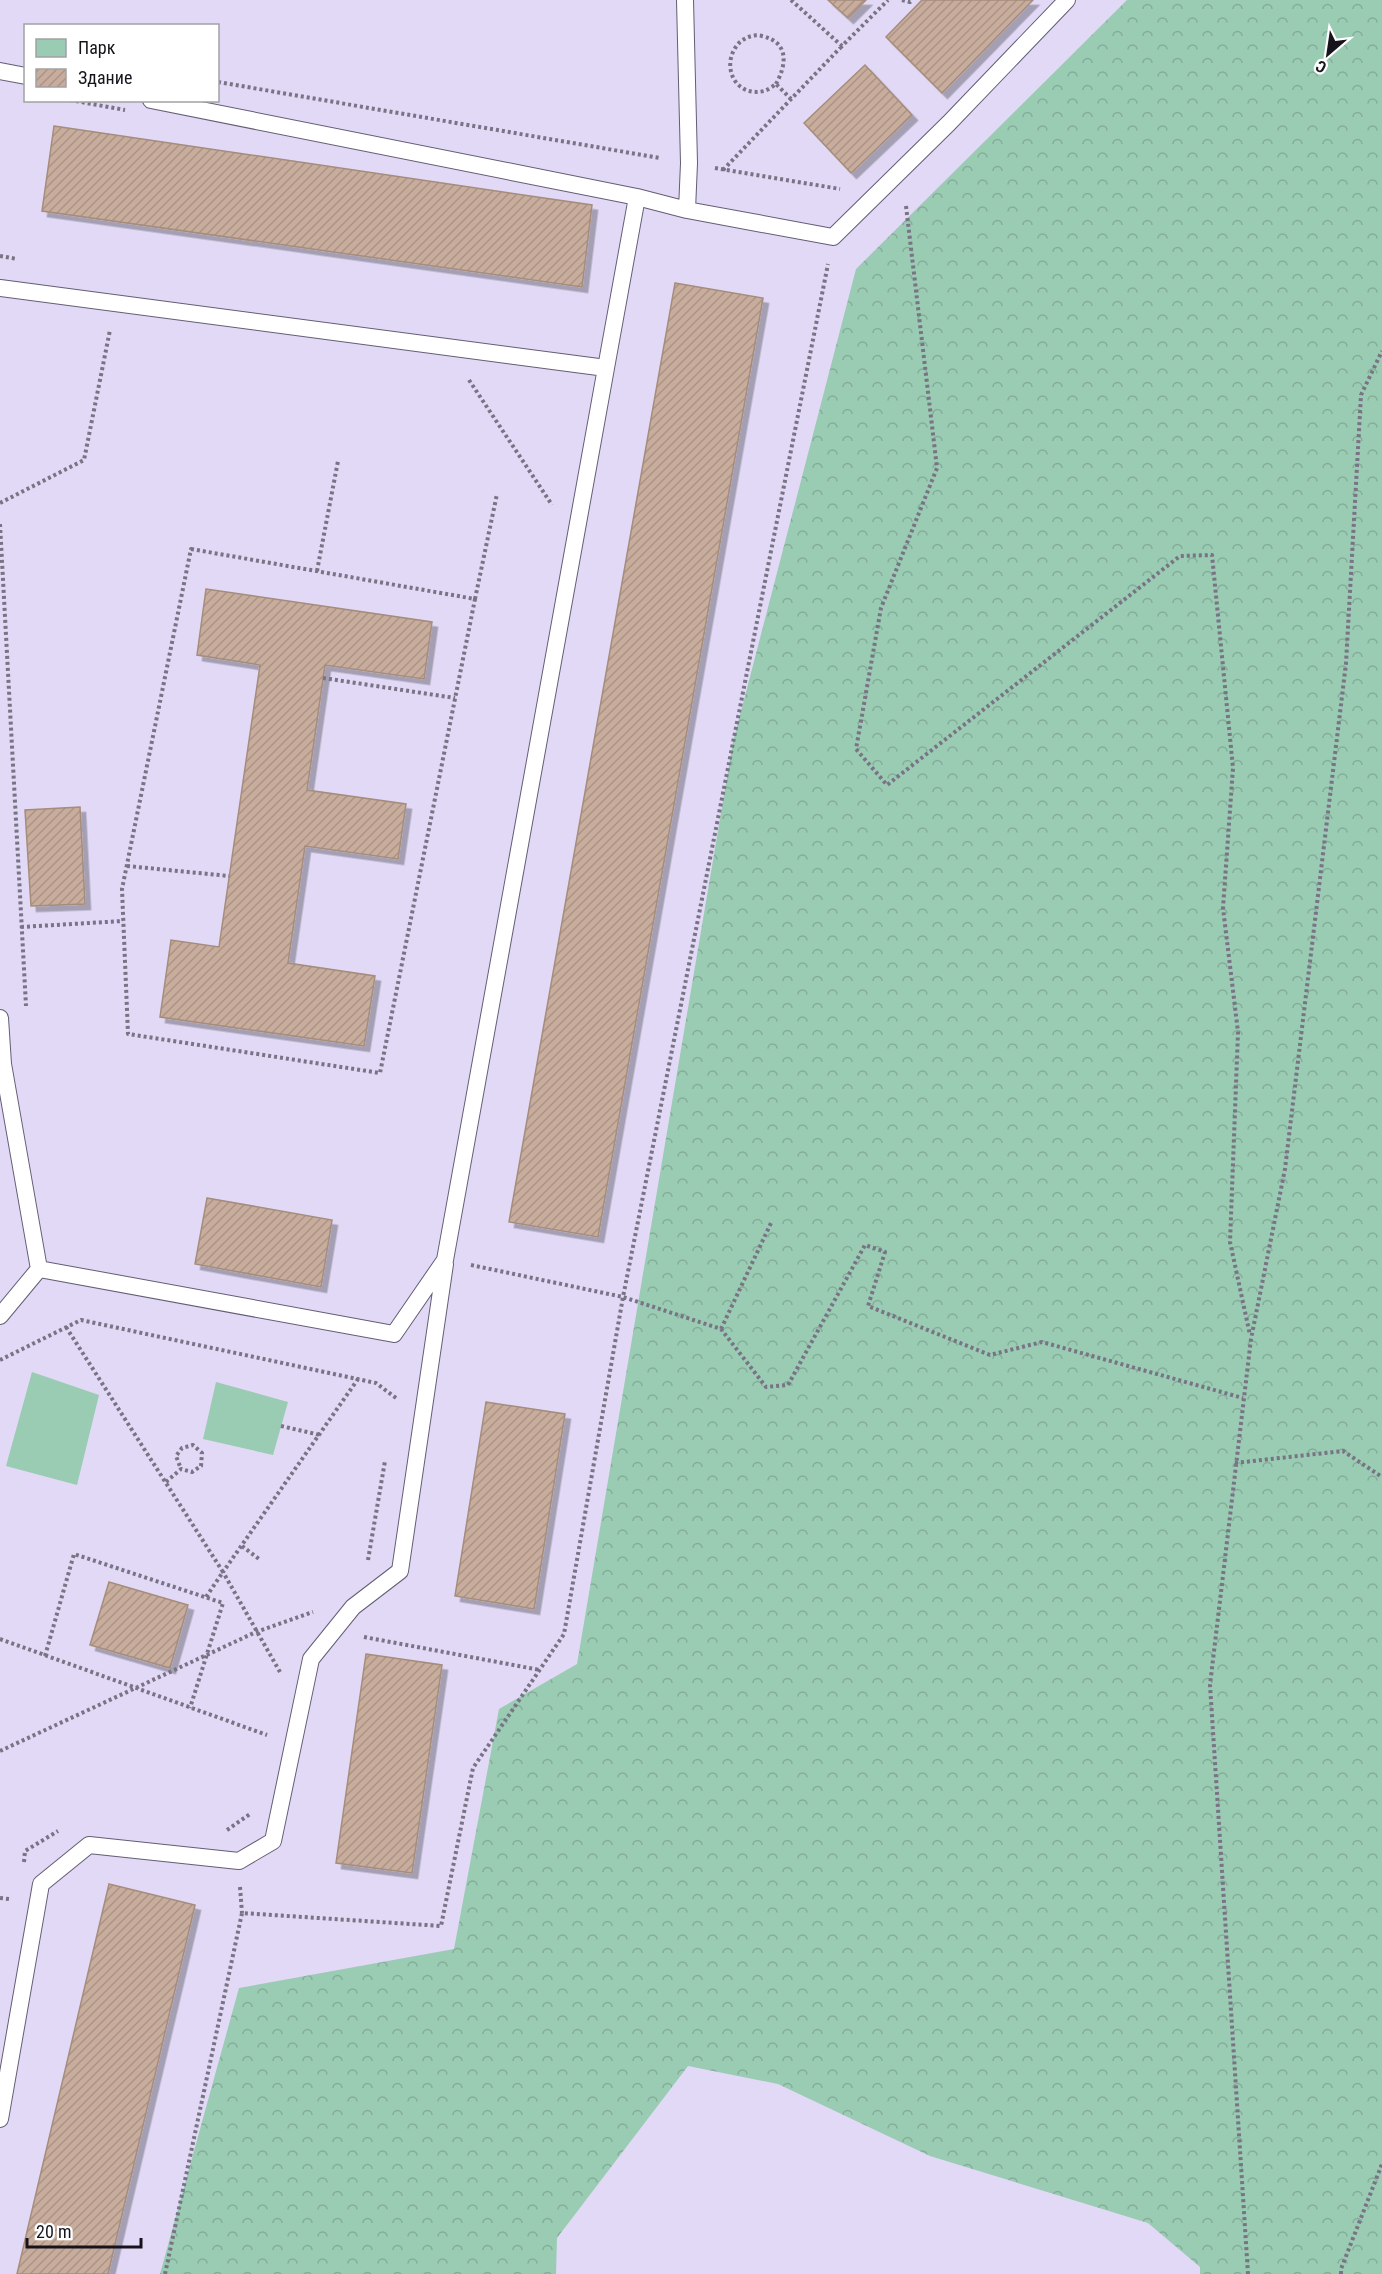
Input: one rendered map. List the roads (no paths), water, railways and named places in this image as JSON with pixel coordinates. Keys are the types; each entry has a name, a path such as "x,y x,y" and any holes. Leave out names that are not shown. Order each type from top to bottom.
{"lane":[{"path":"685,0 687,210"},
{"path":"161,102 637,197 687,210 833,237 949,123 1067,0"},
{"path":"0,71 24,76"},
{"path":"0,2119 41,1884 90,1845 239,1861 273,1841 311,1659 353,1608 400,1571 445,1260 637,197"},
{"path":"0,288 606,368"},
{"path":"0,1018 1,1064 39,1269"},
{"path":"39,1269 394,1334 445,1260"},
{"path":"0,1316 39,1269"}]}
